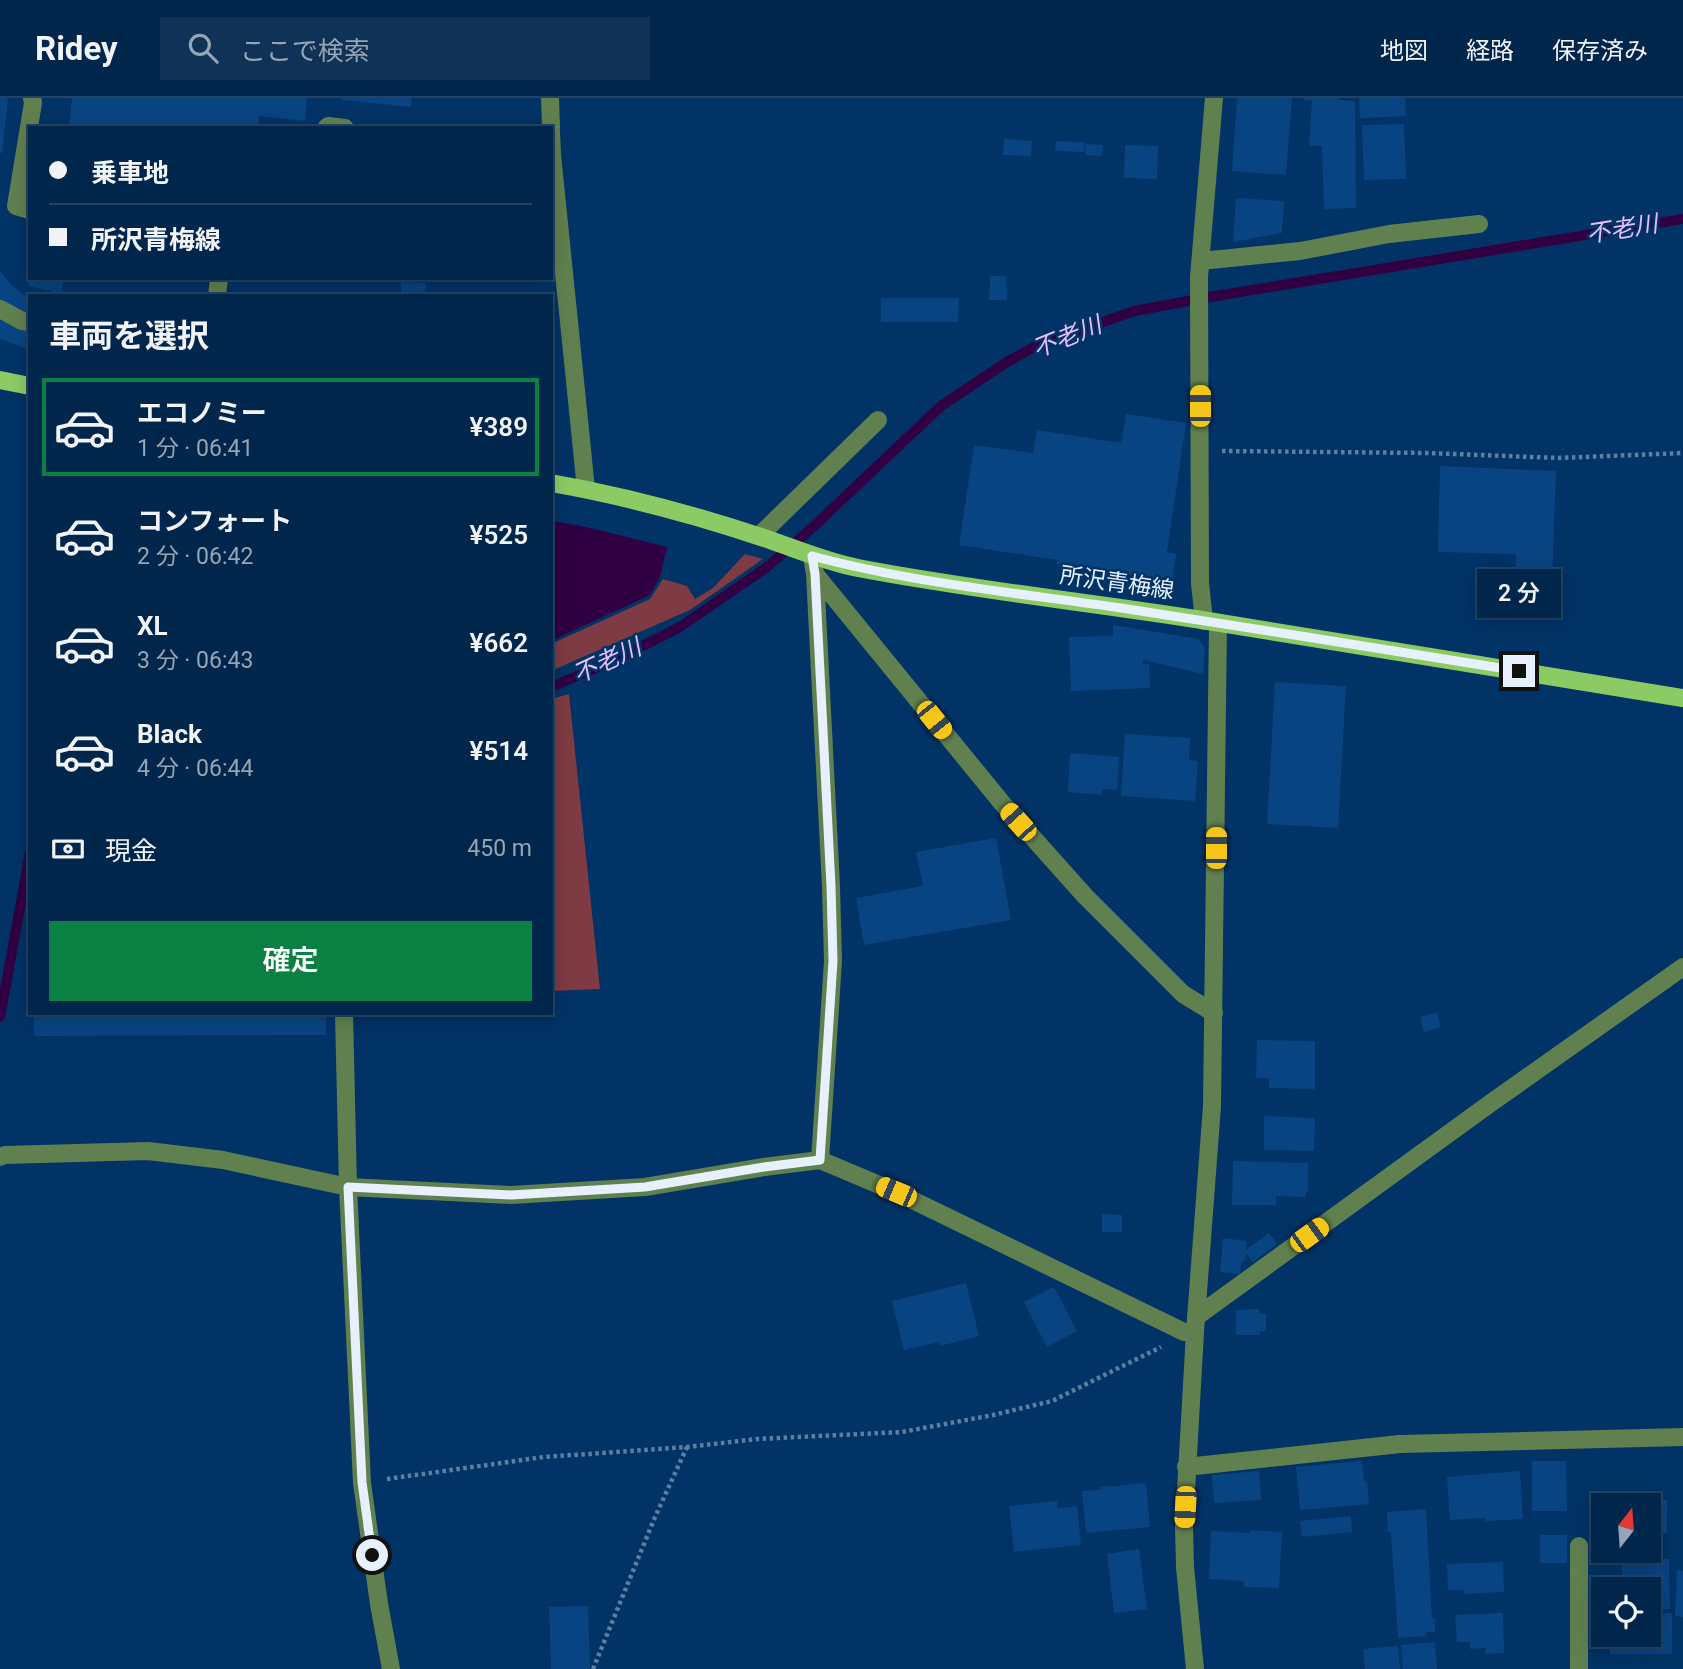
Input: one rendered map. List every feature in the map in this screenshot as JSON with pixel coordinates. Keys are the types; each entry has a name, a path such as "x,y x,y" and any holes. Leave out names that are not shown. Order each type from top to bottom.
{"main road":[{"path":"0,380 28,386"},
{"name":"所沢青梅線","path":"553,483 675,511 765,538 812,556 855,567 1683,698"}],"street":[{"path":"29,126 32,98"},
{"path":"550,98 551,126"},
{"path":"1195,1669 1184,1527 1192,1327 1212,1106 1214,1013 1211,622 1200,583 1200,269 1214,98"},
{"path":"28,133 16,206 28,209"},
{"path":"553,165 586,489"},
{"path":"1200,269 1389,234 1479,224"},
{"path":"0,309 28,322"},
{"path":"765,538 878,420"},
{"path":"812,556 833,961 820,1160"},
{"path":"815,574 1002,803 1085,896 1184,994 1214,1013"},
{"path":"1192,1327 1477,1113 1683,967"},
{"path":"344,1015 348,1187 362,1482 391,1669"},
{"path":"0,1157 148,1151 223,1160 348,1187 511,1195 645,1187 820,1160 1192,1327"},
{"path":"1186,1467 1400,1444 1683,1437"},
{"path":"1579,1546 1579,1669"}],"path":[{"path":"1200,454 1228,450 1558,458 1683,453"},
{"path":"362,1482 544,1457 757,1439 902,1432 1052,1401 1169,1343 1192,1327"},
{"path":"593,1669 655,1517 687,1447"}],"shaded area":[{"path":"553,521 667,547 660,577 650,595 553,640"},
{"path":"745,554 763,559 690,610 553,670 553,643 650,599 663,579 687,586 695,599 713,588"},
{"path":"569,694 600,989 553,991 553,698"}],"building":[{"path":"0,98 8,98 2,153 0,153"},
{"path":"72,98 307,98 305,121 259,116 258,126 69,126"},
{"path":"342,98 412,98 411,107"},
{"path":"1237,98 1292,98 1286,175 1232,171"},
{"path":"1304,98 1355,101 1356,208 1324,209 1322,146 1309,146 1312,101"},
{"path":"1359,98 1405,98 1406,116 1360,118"},
{"path":"1404,124 1406,179 1364,180 1362,125"},
{"path":"1004,139 1032,141 1031,156 1003,155"},
{"path":"1056,141 1085,142 1084,152 1055,151"},
{"path":"1086,144 1103,145 1102,156 1085,155"},
{"path":"1125,145 1158,146 1157,179 1124,178"},
{"path":"1236,198 1284,201 1282,233 1233,242"},
{"path":"0,270 11,285 28,296 28,349 0,339"},
{"path":"990,276 1006,276 1007,300 989,300"},
{"path":"30,280 64,280 61,290 73,294 51,294 52,291 28,286"},
{"path":"401,282 426,283 425,294 401,294"},
{"path":"881,298 959,298 958,322 881,322"},
{"path":"1126,414 1186,423 1167,552 1176,554 1172,582 1057,564 1058,560 959,545 974,445 1033,453 1037,430 1121,443"},
{"path":"1440,466 1556,471 1552,580 1516,579 1516,554 1438,552"},
{"path":"1113,625 1199,639 1205,649 1203,674 1143,660 1143,664 1149,664 1150,688 1071,691 1069,637 1113,636"},
{"path":"1275,682 1346,686 1338,828 1267,824"},
{"path":"1125,734 1190,738 1189,760 1198,761 1195,801 1121,796"},
{"path":"1070,753 1119,757 1117,790 1102,789 1102,795 1068,792"},
{"path":"996,838 1011,920 864,945 856,898 923,886 916,852"},
{"path":"1437,1012 1441,1027 1424,1032 1420,1017"},
{"path":"34,1015 326,1015 326,1035 34,1036"},
{"path":"1257,1040 1315,1041 1315,1089 1269,1088 1269,1078 1256,1078"},
{"path":"1264,1116 1315,1118 1314,1151 1264,1150"},
{"path":"1233,1161 1308,1163 1306,1197 1276,1196 1276,1205 1232,1205"},
{"path":"1102,1214 1122,1215 1122,1232 1102,1232"},
{"path":"1269,1233 1277,1244 1253,1262 1246,1253 1240,1274 1220,1272 1223,1238 1247,1241 1246,1250"},
{"path":"966,1283 979,1336 940,1346 939,1342 904,1350 892,1301"},
{"path":"1054,1287 1077,1331 1047,1347 1024,1302"},
{"path":"1259,1309 1259,1314 1266,1314 1266,1331 1260,1331 1260,1335 1236,1335 1236,1310"},
{"path":"1362,1461 1369,1504 1300,1510 1296,1467"},
{"path":"1532,1461 1566,1461 1567,1511 1532,1511"},
{"path":"1259,1471 1261,1500 1214,1503 1212,1475"},
{"path":"1520,1471 1523,1519 1450,1520 1447,1477"},
{"path":"1146,1483 1150,1527 1086,1533 1082,1491"},
{"path":"1661,1500 1667,1500 1667,1533 1661,1533"},
{"path":"1057,1501 1058,1508 1077,1506 1081,1545 1014,1552 1009,1506"},
{"path":"1426,1509 1435,1632 1426,1632 1426,1636 1398,1638 1391,1532 1388,1532 1387,1512"},
{"path":"1351,1516 1352,1532 1302,1537 1300,1521"},
{"path":"1250,1530 1282,1532 1279,1588 1244,1587 1244,1581 1209,1579 1211,1531 1250,1533"},
{"path":"1540,1535 1567,1535 1567,1563 1540,1563"},
{"path":"1139,1549 1147,1609 1114,1613 1107,1554"},
{"path":"1661,1559 1669,1559 1670,1609 1661,1609 1661,1577 1622,1577 1622,1563 1661,1563"},
{"path":"1503,1562 1504,1592 1464,1594 1463,1590 1448,1590 1447,1564"},
{"path":"1677,1570 1683,1571 1683,1617 1675,1616"},
{"path":"588,1606 590,1669 551,1669 549,1607"},
{"path":"1503,1613 1504,1653 1485,1654 1485,1648 1470,1649 1470,1642 1457,1642 1455,1615"},
{"path":"1661,1613 1672,1613 1672,1654 1610,1654 1610,1647 1661,1647"},
{"path":"1435,1642 1437,1669 1403,1669 1401,1645"},
{"path":"1398,1646 1400,1669 1365,1669 1363,1649"}],"waterway":[{"name":"不老川","path":"553,686 615,660 680,627 767,567 941,406 1036,346 1134,311 1683,219"},
{"name":"不老川","path":"0,1017 28,864"}],"route":[{"path":"372,1555 362,1482 348,1187 511,1195 645,1187 820,1160 833,961 812,556 855,567 929,580 1519,671"}]}
